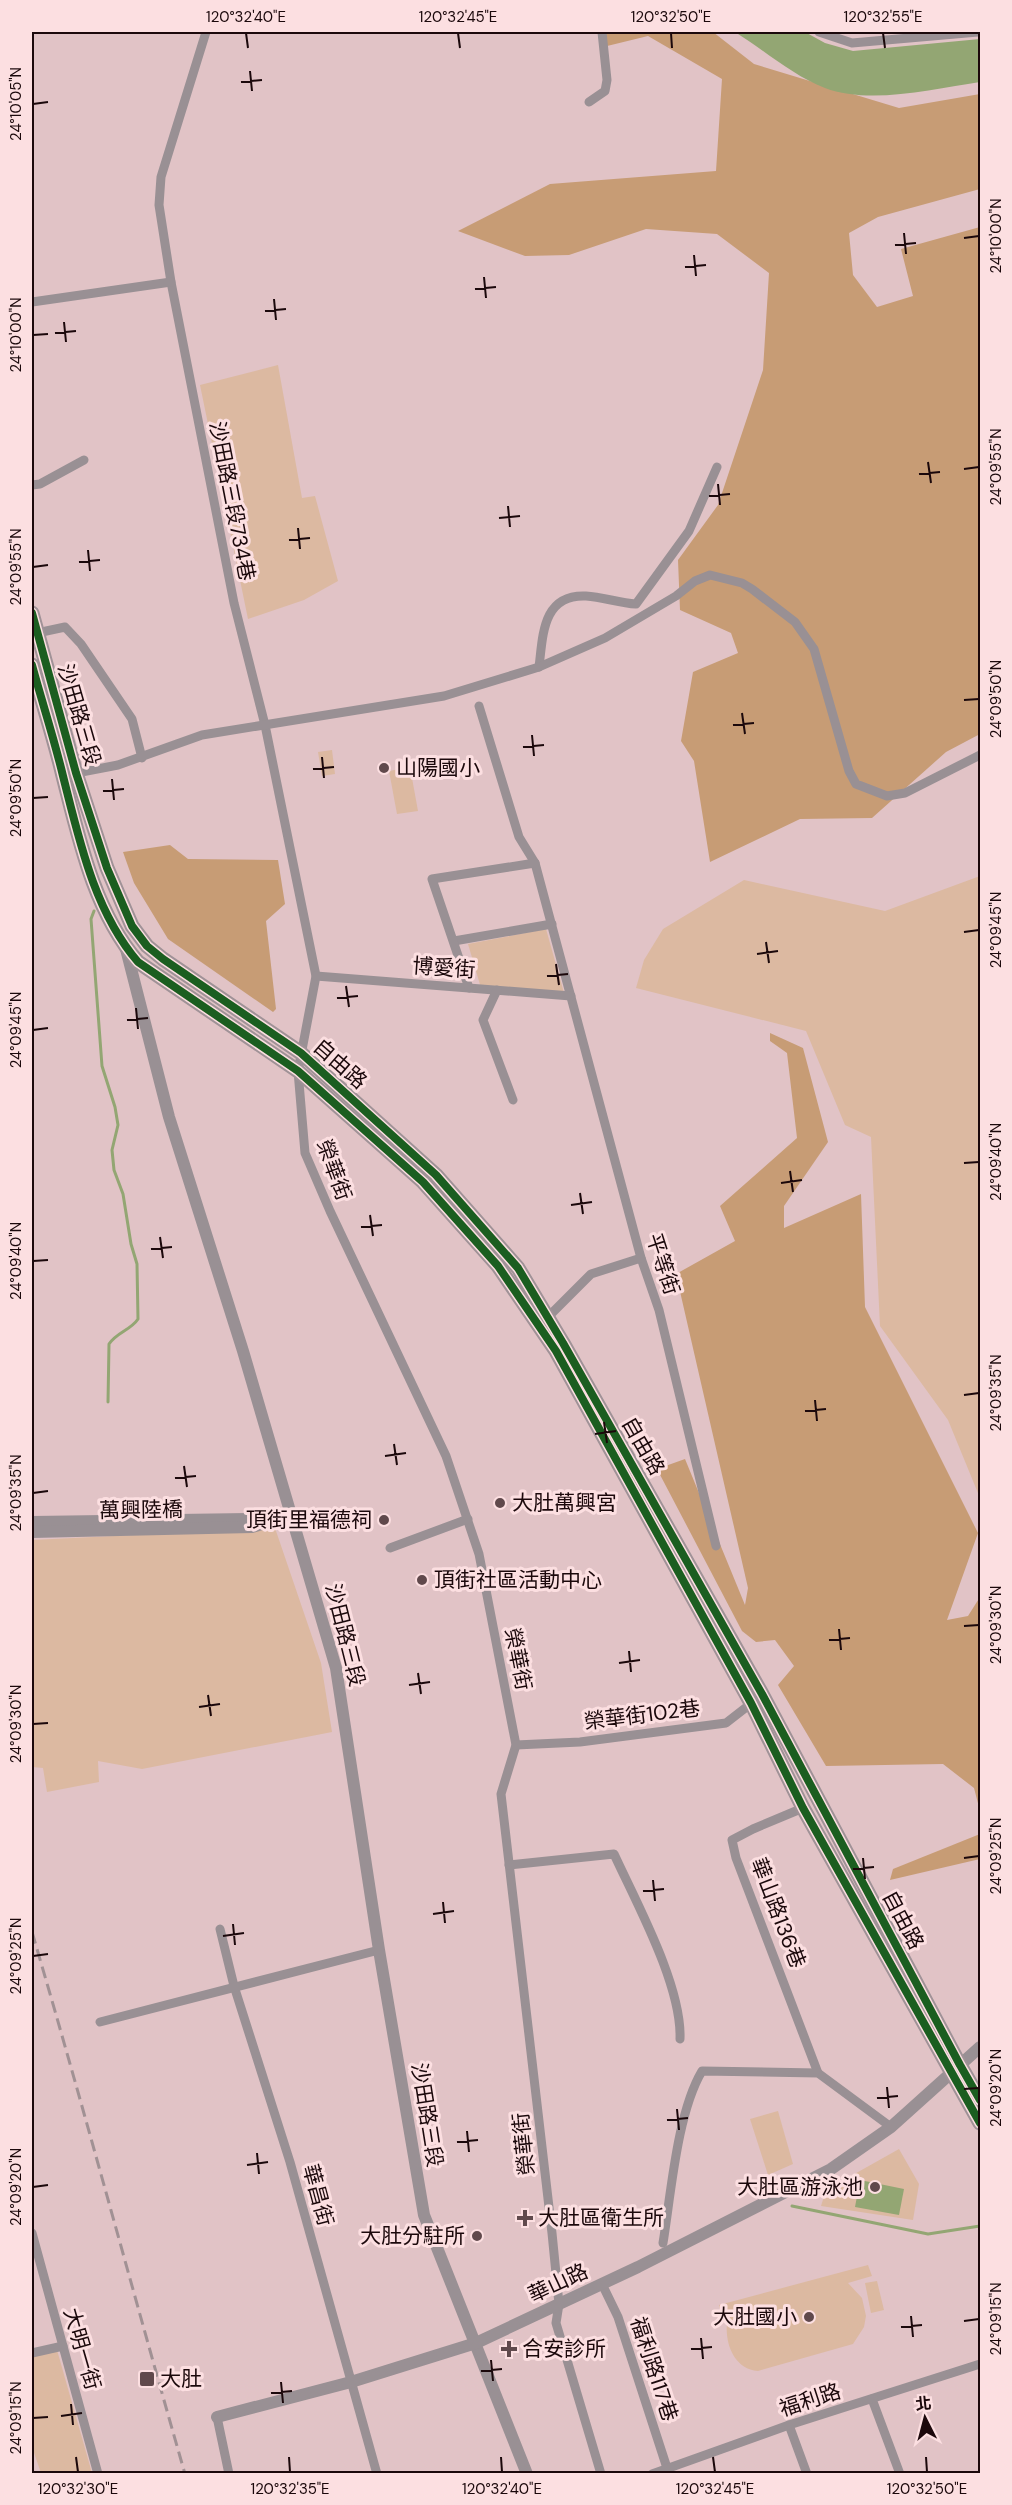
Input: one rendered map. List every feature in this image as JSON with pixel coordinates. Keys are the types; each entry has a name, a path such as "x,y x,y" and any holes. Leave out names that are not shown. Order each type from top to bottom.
{"main road":[{"name":"沙田路三段","path":"32,613 91,874 125,947"},
{"name":"沙田路三段","path":"32,665 70,774 132,926"},
{"name":"自由路","path":"132,926 147,946 163,959 301,1053 371,1115 444,1195 518,1268 548,1317 757,1699 956,2068 981,2123"},
{"name":"自由路","path":"125,947 147,968 298,1071 423,1182 444,1195 498,1266 556,1351 757,1699 803,1808 956,2068 981,2100"}],"street":[{"name":"沙田路三段734巷","path":"206,32 161,177 159,205 171,282 234,603 265,725 316,976"},
{"path":"589,102 604,91 607,80 602,32"},
{"path":"819,32 852,43 978,32"},
{"path":"32,302 171,282"},
{"path":"32,485 40,484 84,460"},
{"path":"539,667 543,634 552,608 561,602 585,596 636,604 644,596 660,569 689,531 717,467"},
{"path":"70,774 142,758 202,735 444,696 539,667 605,638 676,596 695,581 710,575 724,577 752,589 795,622 804,633 814,649 849,771 856,784 866,790 887,796 905,793 981,755"},
{"path":"37,633 65,627 81,644 132,719 142,758"},
{"name":"平等街","path":"479,705 519,837 536,863 641,1258 659,1310 716,1546"},
{"path":"470,988 432,879 536,863"},
{"path":"454,941 552,924"},
{"path":"125,947 132,926"},
{"name":"沙田路三段","path":"125,947 169,1117 243,1351 336,1668 379,1950 424,2215 527,2474"},
{"name":"博愛街","path":"316,976 571,996"},
{"name":"榮華街","path":"316,976 298,1071 305,1153 330,1211 446,1456 479,1554 516,1745 501,1794 536,2085 559,2304 556,2323 601,2474"},
{"path":"497,990 483,1020 513,1100"},
{"path":"548,1317 591,1274 641,1258"},
{"path":"252,1523 291,1515"},
{"path":"390,1548 468,1519"},
{"name":"萬興陸橋","path":"32,1522 252,1523"},
{"name":"萬興陸橋","path":"32,1532 252,1523"},
{"name":"榮華街102巷","path":"516,1745 580,1742 726,1723 757,1699"},
{"name":"華山路136巷","path":"803,1808 753,1828 732,1840 736,1858 818,2073"},
{"path":"509,1865 614,1854 669,1982 681,2026 681,2039"},
{"name":"華昌街","path":"220,1929 234,1986 290,2162 376,2474"},
{"path":"100,2022 379,1950"},
{"name":"華山路","path":"216,2417 351,2382 476,2343 602,2284 831,2169 891,2127 981,2047"},
{"path":"663,2243 684,2118 692,2089 702,2072 818,2073 891,2127"},
{"name":"大明一街","path":"32,2233 98,2474"},
{"name":"福利路117巷","path":"602,2284 618,2317 667,2468"},
{"path":"32,2353 63,2346"},
{"name":"福利路","path":"652,2474 789,2425 981,2364"},
{"path":"872,2399 900,2474"},
{"path":"216,2417 229,2474"},
{"path":"789,2425 807,2474"}],"shaded area":[{"path":"597,32 713,32 754,64 899,108 980,94 980,189 878,217 849,233 853,275 877,307 913,296 901,249 980,227 980,734 946,752 872,818 800,819 710,862 694,761 681,741 693,672 738,653 731,633 680,610 678,560 718,505 763,370 769,273 717,234 646,229 569,255 525,256 458,231 550,184 716,171 722,79 648,36 603,47"},
{"path":"735,32 805,32 825,43 853,51 980,39 980,82 902,94 842,93 802,77"},
{"path":"278,365 302,498 315,496 338,581 304,600 248,619 200,385"},
{"path":"332,750 335,774 322,776 318,752"},
{"path":"410,767 418,811 397,814 389,771"},
{"path":"170,845 188,859 278,860 285,904 266,921 276,1009 273,1012 168,939 134,883 123,852"},
{"path":"980,876 980,1498 948,1420 880,1326 871,1137 845,1125 806,1031 636,988 644,960 663,929 744,880 885,911"},
{"path":"546,929 564,993 481,988 468,944"},
{"path":"770,1033 803,1048 828,1142 784,1206 784,1228 861,1194 865,1307 978,1533 947,1620 968,1616 980,1597 980,1811 974,1788 943,1764 826,1766 778,1685 794,1666 775,1640 756,1642 742,1631 657,1469 685,1459 745,1605 748,1588 676,1274 735,1241 720,1206 797,1138 787,1053 770,1041"},
{"path":"275,1528 321,1663 332,1732 142,1769 98,1761 99,1782 47,1792 43,1768 32,1767 32,1540"},
{"path":"980,1834 980,1859 890,1880 893,1869"},
{"path":"778,2111 793,2164 768,2175 750,2119"},
{"name":"大肚區游泳池","path":"899,2149 919,2184 913,2220 821,2206 826,2190"},
{"path":"860,2180 904,2189 899,2215 855,2207"},
{"path":"868,2265 872,2276 848,2283 862,2298 866,2316 864,2327 853,2344 758,2371 749,2369 736,2359 728,2343 728,2316 722,2318 719,2305"},
{"path":"877,2281 884,2310 871,2313 865,2283"},
{"path":"57,2350 92,2473 41,2473 32,2447 32,2356"}],"waterway":[{"path":"94,911 91,919 102,1066 115,1107 118,1125 112,1150 114,1170 123,1194 131,1244 137,1264 138,1319 109,1344 108,1402"},
{"path":"792,2206 928,2234 980,2226"}],"railway":[{"path":"32,1932 185,2474"}],"cycle path":[{"path":"32,613 76,773 107,868 132,926 147,946 163,959 301,1053 436,1175 518,1268 762,1694 980,2100"},
{"path":"32,665 90,874 110,920 123,942 138,962 298,1071 423,1182 498,1266 556,1351 751,1703 803,1808 980,2123"}],"place":[{"name":"山陽國小","path":"384,768"},
{"name":"大肚萬興宮","path":"500,1503"},
{"name":"頂街里福德祠","path":"384,1520"},
{"name":"頂街社區活動中心","path":"422,1580"},
{"name":"大肚區游泳池","path":"875,2187"},
{"name":"大肚區衛生所","path":"525,2218"},
{"name":"大肚分駐所","path":"477,2236"},
{"name":"大肚國小","path":"809,2317"},
{"name":"合安診所","path":"509,2349"},
{"name":"大肚","path":"147,2379"}]}
